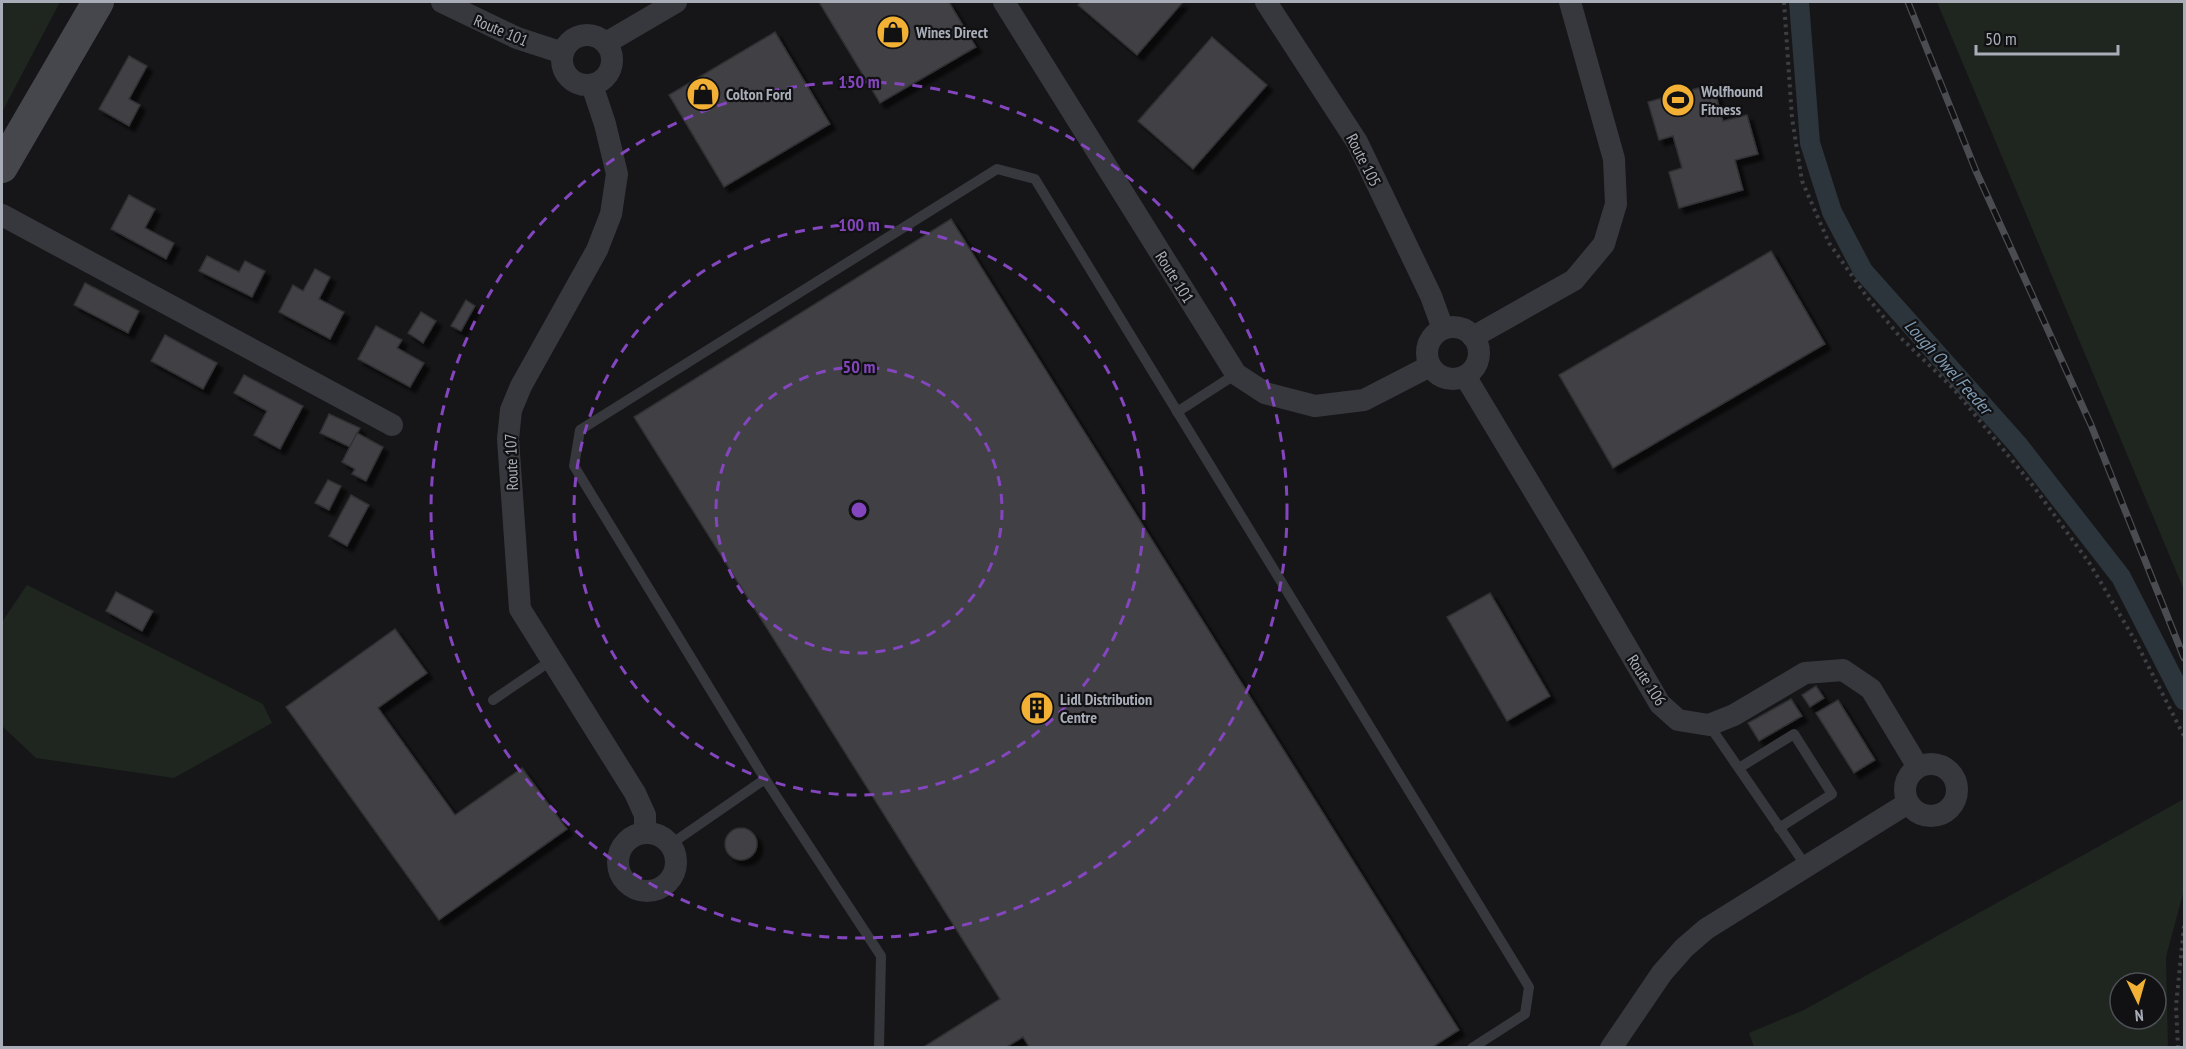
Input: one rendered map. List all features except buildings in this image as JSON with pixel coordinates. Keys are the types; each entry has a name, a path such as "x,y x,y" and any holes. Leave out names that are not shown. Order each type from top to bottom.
{"main road":[{"path":"2,167 98,2"}],"street":[{"name":"Route 101","path":"442,2 517,38 563,53"},
{"path":"606,43 676,2"},
{"name":"Route 101","path":"1004,2 1236,374 1265,393 1315,406 1364,399 1430,366"},
{"name":"Route 105","path":"1266,2 1357,142 1431,296 1443,329"},
{"path":"1473,337 1574,280 1604,244 1616,204 1614,159 1570,2"},
{"path":"593,35 606,43 612,57 610,72 599,82 583,85 568,77 564,70 563,53 566,46 578,36 593,35"},
{"name":"Route 107","path":"592,85 605,124 617,174 611,214 597,250 521,386 511,410 508,439 520,609 636,793 645,815 645,832"},
{"path":"2,215 392,425"},
{"path":"1459,328 1473,337 1479,351 1475,366 1465,376 1457,379 1442,376 1430,366 1427,358 1430,340 1443,329 1459,328"},
{"name":"Route 106","path":"1465,376 1660,704 1678,720 1709,725"},
{"path":"1709,725 1734,715 1805,673 1843,670 1871,689 1918,767"},
{"path":"1926,764 1944,767 1955,780 1956,798 1952,806 1938,816 1921,815 1908,803 1905,787 1912,772 1918,767 1926,764"},
{"path":"1611,1047 1662,973 1684,948 1706,929 1908,803"},
{"path":"645,832 654,833 670,844 675,853 674,873 661,888 652,891 633,888 620,875 618,856 621,847 635,834 645,832"}],"lane":[{"path":"879,1047 881,956 765,779 574,466 580,430 997,169 1035,179 1529,987 1525,1014 1472,1047"},
{"path":"1177,412 1236,374"},
{"path":"493,700 552,660"},
{"path":"1709,725 1806,867"},
{"path":"1739,768 1794,734 1832,794 1779,828"},
{"path":"670,844 765,779"}],"path":[{"path":"1784,2 1792,118 1802,181 1828,243 1867,297 1901,338 1953,388 2034,487 2090,564 2137,644 2184,736"},
{"path":"2178,1047 2176,1005 2184,926"}],"shaded area":[{"path":"2,2 60,2 2,112"},
{"path":"1937,2 2184,2 2184,590"},
{"path":"27,585 263,704 272,723 174,778 36,758 2,726 2,622"},
{"path":"2184,799 2184,890 2166,957 2166,971 2108,971 2108,1031 2168,1031 2168,1047 1754,1047 1749,1033 1804,1010"}],"waterway":[{"name":"Lough Owel Feeder","path":"1799,2 1810,143 1832,212 1863,271 2019,446 2121,577 2184,700"}],"railway":[{"path":"1908,2 1976,171 2091,425 2184,658"}],"place":[{"name":"Wines Direct","path":"893,32"},
{"name":"Colton Ford","path":"703,94"},
{"name":"Wolfhound Fitness","path":"1678,100"},
{"name":"Lidl Distribution Centre","path":"1037,708"}]}
